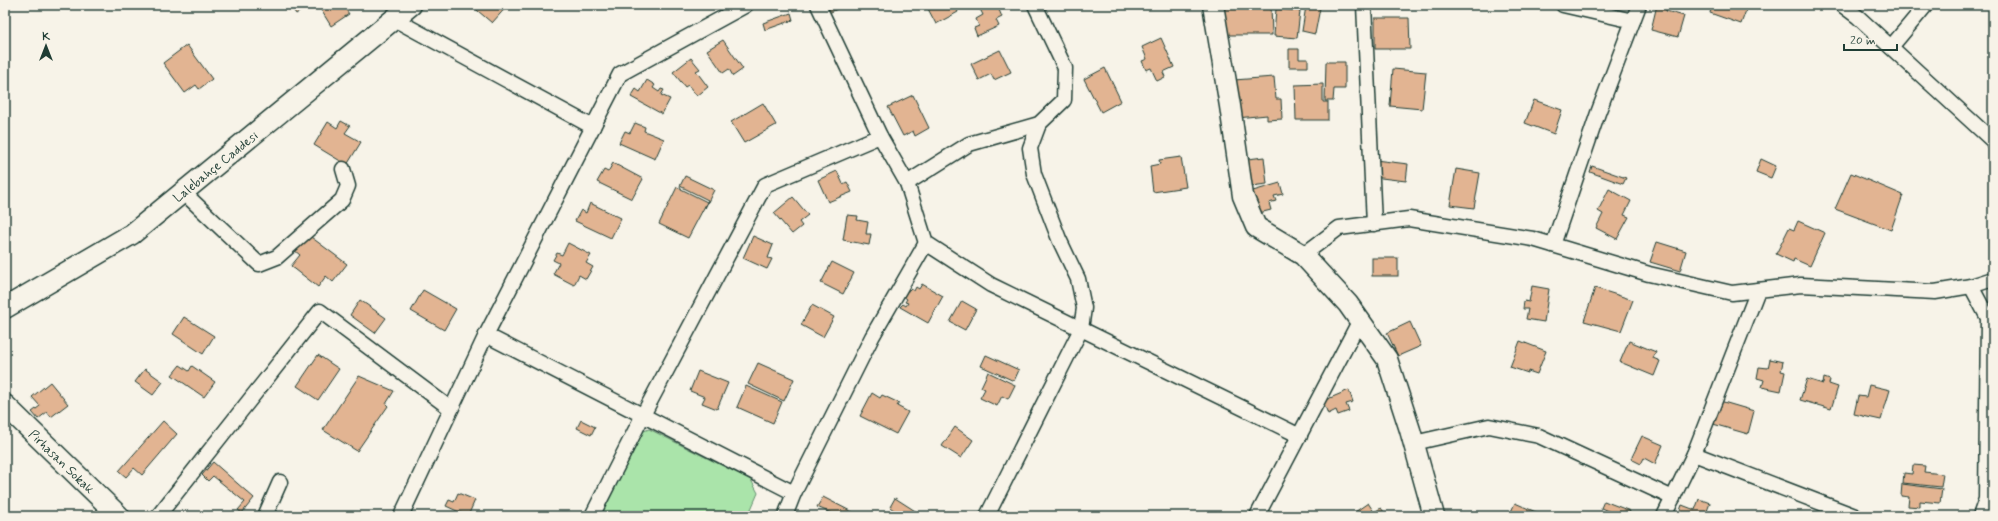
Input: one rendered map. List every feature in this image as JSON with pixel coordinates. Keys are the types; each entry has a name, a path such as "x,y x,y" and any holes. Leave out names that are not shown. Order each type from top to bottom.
{"street":[{"name":"Lalebahçe Caddesi","path":"5,308 132,234 411,5"},
{"path":"400,516 486,335 620,74 746,5"},
{"path":"818,5 880,136 907,183 926,242 991,285 1300,436"},
{"path":"988,516 1081,329 1084,308 1078,279 1059,239 1034,174 1030,148 1039,124 1064,100 1065,68 1035,5"},
{"path":"1213,5 1228,91 1243,196 1256,227 1303,255 1348,304 1387,359 1414,443 1434,516"},
{"path":"1364,5 1374,224"},
{"path":"1563,5 1633,21"},
{"path":"1553,245 1598,112 1639,5"},
{"path":"1842,5 1858,17 1993,141"},
{"path":"1891,47 1926,5"},
{"path":"394,19 593,127"},
{"path":"907,183 969,144 1039,124"},
{"path":"592,516 643,415 765,185 880,136"},
{"path":"183,192 259,264 277,257 342,200 348,186 343,169"},
{"path":"1303,255 1339,228 1409,219 1533,239 1649,274 1732,293 1801,285 1935,292 1972,286 1993,279"},
{"path":"785,516 794,493 872,337 926,242"},
{"path":"1972,286 1990,319 1986,499 1980,516"},
{"path":"1664,516 1694,454 1758,290"},
{"path":"158,516 320,311 451,408"},
{"path":"1257,516 1360,320"},
{"path":"486,335 794,493"},
{"name":"Pirhasan Sokak","path":"5,405 119,516"},
{"path":"1414,443 1489,426 1539,436 1673,498"},
{"path":"1694,454 1855,516"},
{"path":"265,516 280,482"}],"green space":[{"path":"649,429 751,480 758,493 748,516 595,516 636,434"}],"building":[{"path":"290,5 310,5 296,14"},
{"path":"318,5 343,5 349,14 331,26"},
{"path":"471,5 508,5 492,23"},
{"path":"825,5 835,5 837,9 829,13"},
{"path":"926,5 955,5 958,12 936,24"},
{"path":"978,5 997,5 1002,17 996,20 999,26 977,36 974,28 979,26 976,19 983,15"},
{"path":"1223,5 1271,6 1272,35 1223,35"},
{"path":"1657,5 1667,6 1666,11 1684,16 1678,37 1651,30"},
{"path":"1712,5 1748,5 1741,24 1710,13"},
{"path":"1306,6 1320,8 1315,34 1302,31"},
{"path":"1276,9 1300,11 1297,38 1274,36"},
{"path":"791,13 793,20 765,30 763,23"},
{"path":"1375,18 1409,18 1410,49 1375,49"},
{"path":"1161,38 1174,67 1163,72 1165,77 1157,81 1151,68 1146,70 1142,61 1147,59 1142,47"},
{"path":"723,40 743,69 733,76 729,69 723,73 707,50"},
{"path":"187,45 212,79 199,89 196,85 185,93 163,63"},
{"path":"1289,49 1299,49 1299,59 1308,59 1308,67 1289,67"},
{"path":"1000,50 1011,72 994,80 991,74 979,80 971,64"},
{"path":"691,58 700,69 696,71 708,87 697,96 688,85 685,87 673,72"},
{"path":"1326,62 1345,62 1345,89 1334,89 1333,101 1325,101"},
{"path":"1105,68 1121,101 1101,112 1084,79"},
{"path":"1393,69 1426,72 1422,109 1390,106"},
{"path":"1274,77 1276,99 1281,99 1282,119 1267,120 1267,115 1237,118 1234,80"},
{"path":"647,80 655,85 653,88 659,92 661,89 664,90 661,95 670,99 662,114 631,97 636,89 640,92"},
{"path":"1323,84 1323,102 1328,102 1328,120 1296,120 1295,85"},
{"path":"913,95 929,128 915,136 913,131 903,136 888,107"},
{"path":"1534,100 1562,110 1554,134 1525,123"},
{"path":"763,103 776,125 744,143 731,122"},
{"path":"341,121 350,126 345,133 361,142 347,165 314,145 328,122 337,128"},
{"path":"635,123 645,127 644,131 664,139 655,159 619,143 625,131 630,133"},
{"path":"1181,157 1186,187 1153,192 1150,166 1160,164 1159,160"},
{"path":"1264,157 1267,184 1251,186 1248,159"},
{"path":"1761,159 1776,166 1771,178 1756,172"},
{"path":"1375,160 1408,164 1406,181 1373,177"},
{"path":"613,163 643,179 632,199 597,182 604,170 608,172"},
{"path":"1592,166 1626,178 1623,184 1590,172"},
{"path":"1456,169 1480,173 1474,208 1450,205"},
{"path":"837,171 843,184 847,182 852,192 828,202 818,180"},
{"path":"1851,173 1903,195 1891,230 1835,209"},
{"path":"685,176 714,190 705,208 708,200 680,186"},
{"path":"1280,183 1283,194 1274,196 1276,201 1269,203 1271,210 1259,213 1253,191"},
{"path":"677,187 707,202 688,238 659,224"},
{"path":"1609,189 1631,201 1624,215 1629,217 1617,239 1596,228 1603,214 1598,211"},
{"path":"793,197 808,215 799,222 802,226 792,234 774,213"},
{"path":"590,203 621,218 611,238 575,221 581,210 586,213"},
{"path":"847,215 858,216 857,220 868,222 866,234 871,234 869,245 843,240"},
{"path":"1798,221 1825,233 1810,266 1794,259 1793,262 1776,254 1789,228 1794,230"},
{"path":"307,234 347,264 333,282 326,276 318,287 291,266 300,255 294,250"},
{"path":"753,236 773,245 768,258 772,259 767,269 743,258"},
{"path":"1657,242 1686,251 1680,271 1650,262"},
{"path":"568,243 591,255 586,263 593,267 586,279 579,275 574,285 553,274 559,263 553,260 557,253 562,255"},
{"path":"1372,258 1398,258 1398,276 1372,276"},
{"path":"832,262 854,273 843,294 821,283"},
{"path":"922,284 943,296 928,323 900,307 903,304 906,306 908,303 905,302 907,299 903,296 907,290 909,291 911,289 914,291 916,287 919,289"},
{"path":"1532,286 1549,289 1544,322 1526,319 1528,309 1523,309 1524,301 1529,302"},
{"path":"1595,288 1633,300 1621,331 1584,321"},
{"path":"423,290 456,309 444,330 411,311"},
{"path":"360,300 386,318 375,333 350,315"},
{"path":"962,301 976,309 965,330 950,322"},
{"path":"812,305 834,317 823,337 801,325"},
{"path":"184,317 214,336 203,354 173,334"},
{"path":"1410,322 1421,346 1398,356 1387,333"},
{"path":"1520,341 1546,351 1537,374 1528,371 1528,373 1510,367"},
{"path":"1629,341 1656,352 1653,358 1660,361 1654,376 1620,362"},
{"path":"318,355 339,369 318,400 297,386"},
{"path":"986,355 1019,370 1014,381 981,366"},
{"path":"1770,359 1783,362 1781,371 1785,372 1781,391 1762,387 1764,380 1757,378 1759,367 1768,368"},
{"path":"758,363 794,379 784,401 748,384"},
{"path":"180,365 189,371 192,366 215,382 204,397 172,375"},
{"path":"145,369 163,382 153,395 135,382"},
{"path":"698,371 728,383 717,409 702,403 705,397 690,391"},
{"path":"988,372 1015,385 1008,399 1002,396 997,406 980,398 985,389 981,387"},
{"path":"359,376 394,391 386,404 388,406 357,451 323,430"},
{"path":"1824,378 1830,380 1829,384 1838,387 1831,409 1800,400 1807,379 1823,384"},
{"path":"50,382 68,404 51,417 47,412 38,419 32,412 40,406 32,397"},
{"path":"1869,385 1890,390 1881,420 1854,414 1858,396 1866,397"},
{"path":"746,386 782,402 773,423 737,407"},
{"path":"1349,390 1353,402 1346,404 1349,411 1338,415 1336,410 1328,414 1323,401"},
{"path":"872,393 880,398 882,395 899,403 897,406 908,412 896,434 860,416"},
{"path":"1720,401 1754,411 1748,434 1713,424"},
{"path":"581,420 595,427 591,435 577,428"},
{"path":"163,421 177,434 142,475 134,468 126,477 119,471"},
{"path":"955,427 973,440 961,458 942,446"},
{"path":"1642,436 1663,445 1655,464 1644,458 1641,464 1631,459"},
{"path":"213,462 254,498 242,513 238,510 245,502 213,476 208,481 202,475"},
{"path":"1913,465 1925,466 1924,472 1943,474 1941,487 1903,483 1904,473 1912,474"},
{"path":"1902,484 1942,489 1940,503 1920,501 1920,507 1908,506 1909,497 1901,496"},
{"path":"458,493 475,500 468,516 446,506 449,500 454,502"},
{"path":"823,497 860,516 829,516 831,513 817,507"},
{"path":"895,498 923,516 901,516 890,507"},
{"path":"1699,499 1710,503 1707,511 1713,513 1712,516 1678,516 1682,505 1695,510"},
{"path":"1604,501 1630,511 1628,516 1620,516 1601,508"},
{"path":"1368,503 1374,512 1381,508 1387,516 1358,516 1355,512"},
{"path":"1515,503 1538,513 1537,516 1509,516"}]}
